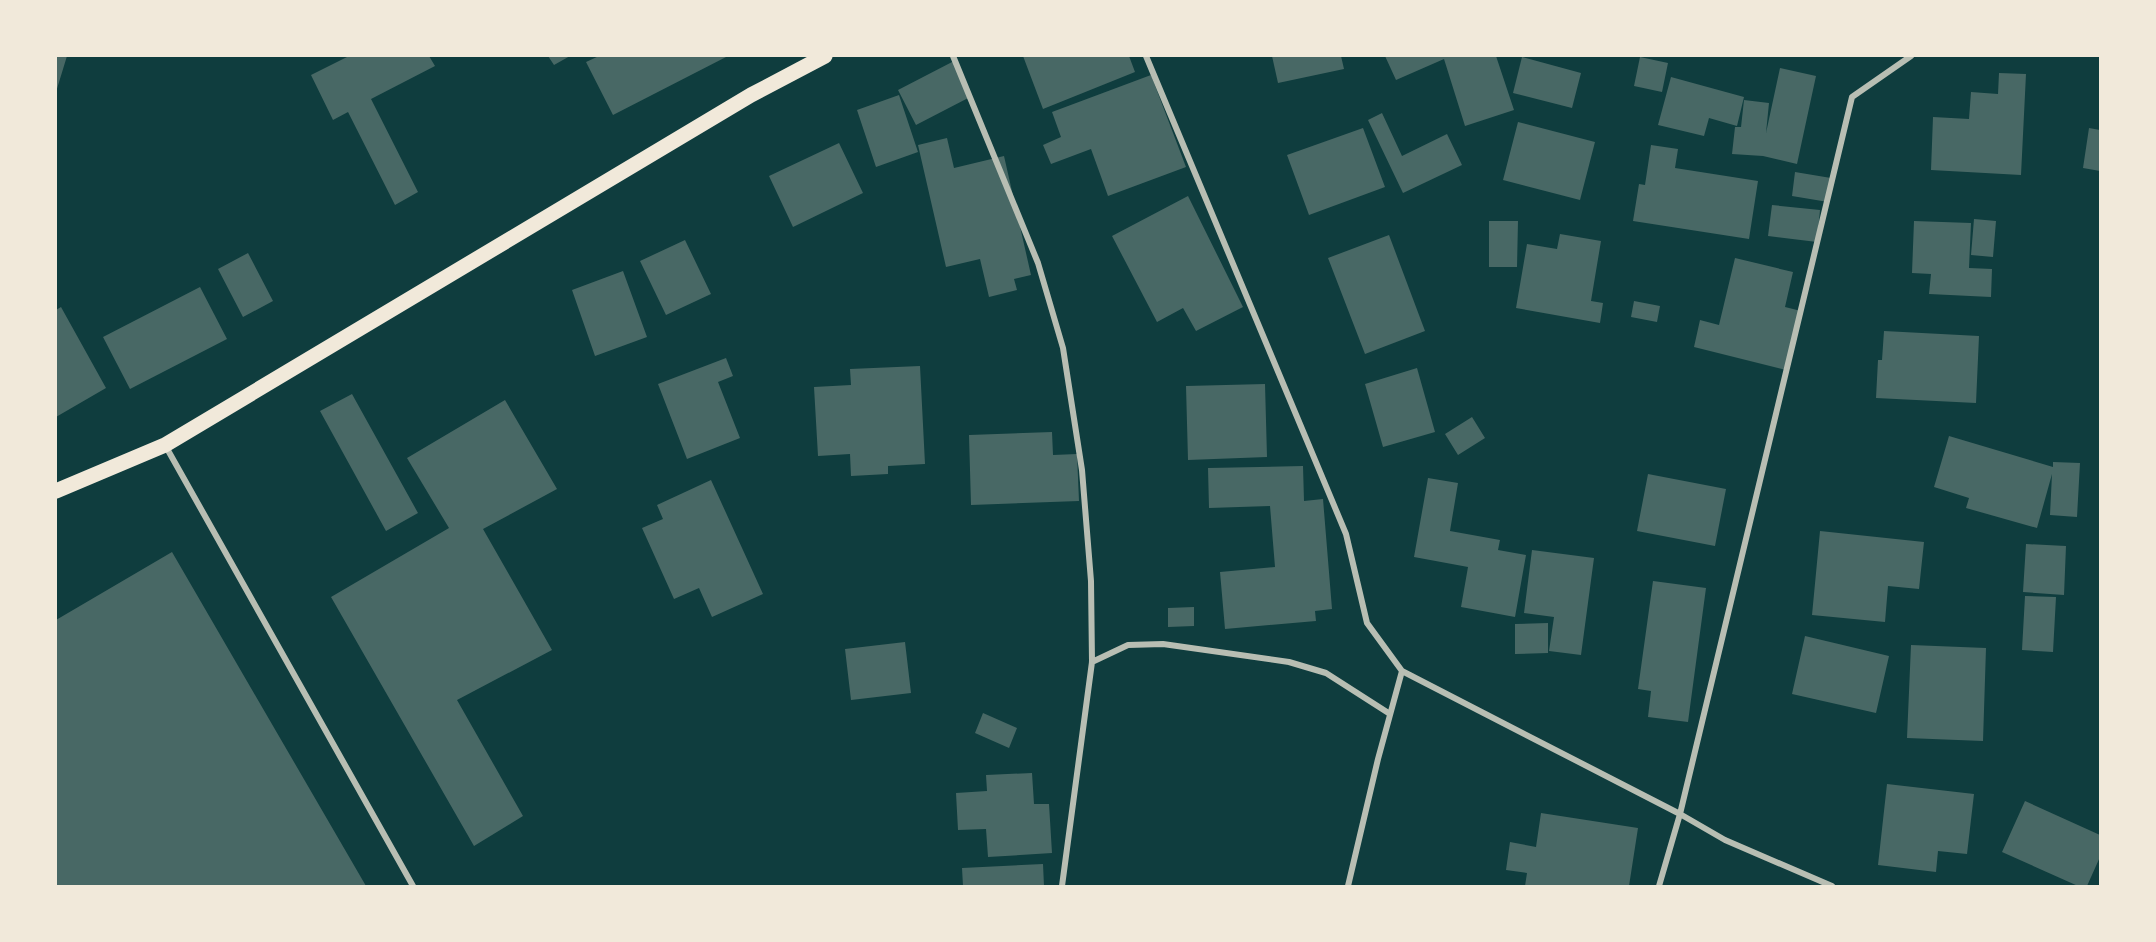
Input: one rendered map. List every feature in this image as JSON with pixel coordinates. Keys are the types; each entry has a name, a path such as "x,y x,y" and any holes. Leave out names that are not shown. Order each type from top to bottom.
{"main road":[{"path":"56,491 165,445 751,95 825,56"}],"street":[{"path":"953,56 1038,263 1063,348 1082,470 1091,581 1092,662 1062,886"},
{"path":"1146,56 1346,534 1367,622 1402,671 1680,814 1725,840 1833,886"},
{"path":"1659,886 1680,814 1852,97 1911,56"},
{"path":"165,445 413,886"},
{"path":"1092,662 1128,645 1163,644 1289,662 1326,673 1390,714"},
{"path":"1348,886 1402,671"}],"building":[{"path":"56,56 67,56 56,92"},
{"path":"349,56 429,56 435,66 371,99 418,192 395,205 348,112 333,120 311,75"},
{"path":"548,56 570,56 554,65"},
{"path":"599,56 728,56 613,115 586,62"},
{"path":"1023,56 1129,56 1135,72 1043,109"},
{"path":"1272,56 1341,56 1344,69 1278,83"},
{"path":"1385,56 1496,56 1514,110 1465,126 1444,59 1396,80"},
{"path":"1522,57 1581,73 1572,108 1513,93"},
{"path":"1640,57 1668,63 1662,92 1634,86"},
{"path":"954,61 972,96 916,125 898,90"},
{"path":"1780,68 1816,76 1797,164 1763,156 1732,154 1735,127 1741,127 1744,100 1769,103 1766,133"},
{"path":"1999,73 2026,74 2021,175 1931,170 1933,117 1969,119 1971,92 1998,94"},
{"path":"1151,75 1186,167 1108,196 1091,149 1051,164 1043,145 1061,137 1052,112"},
{"path":"1671,77 1744,97 1737,126 1709,118 1704,136 1658,125"},
{"path":"899,95 918,152 876,167 857,110"},
{"path":"1382,113 1402,156 1447,134 1462,165 1403,193 1368,120"},
{"path":"1518,122 1595,142 1580,200 1503,180"},
{"path":"1363,128 1385,187 1309,215 1287,155"},
{"path":"2089,128 2100,130 2100,171 2083,168"},
{"path":"947,138 954,168 1004,156 1031,275 1014,279 1017,290 989,297 980,259 946,267 918,145"},
{"path":"839,143 863,193 793,227 769,176"},
{"path":"1651,145 1678,149 1675,168 1758,181 1749,239 1633,221 1639,184 1645,185"},
{"path":"1795,172 1831,178 1828,202 1792,196"},
{"path":"1188,196 1243,307 1196,331 1183,308 1157,322 1112,236"},
{"path":"1772,205 1820,210 1817,242 1768,236"},
{"path":"1974,219 1996,221 1993,257 1971,255"},
{"path":"1489,221 1518,221 1517,267 1489,267"},
{"path":"1914,221 1971,223 1969,268 1992,269 1991,297 1929,294 1931,274 1912,273"},
{"path":"1560,234 1601,241 1591,301 1603,303 1600,323 1516,308 1527,244 1557,249"},
{"path":"1389,235 1425,331 1365,354 1328,258"},
{"path":"685,240 711,294 666,315 640,261"},
{"path":"248,253 273,301 243,317 218,269"},
{"path":"1735,258 1793,272 1785,307 1801,311 1786,370 1694,347 1700,320 1719,325"},
{"path":"623,271 647,337 595,356 572,290"},
{"path":"200,287 227,339 130,389 103,337"},
{"path":"1634,301 1660,306 1657,322 1631,317"},
{"path":"61,307 106,388 56,417 56,310"},
{"path":"1884,331 1979,336 1976,403 1876,398 1878,360 1882,360"},
{"path":"726,358 733,376 718,382 740,438 687,459 658,384"},
{"path":"920,366 925,464 888,466 888,474 851,476 850,454 818,456 814,387 851,385 850,369"},
{"path":"1417,368 1435,432 1383,447 1365,384"},
{"path":"1265,384 1267,457 1188,460 1186,386"},
{"path":"352,394 418,513 386,531 320,411"},
{"path":"505,400 557,489 483,529 552,650 457,700 523,816 474,846 331,597 449,528 407,458"},
{"path":"1472,417 1485,438 1458,455 1445,434"},
{"path":"1052,432 1053,455 1077,454 1079,501 971,505 969,435"},
{"path":"1949,436 2053,467 2053,462 2080,463 2077,517 2050,515 2052,474 2037,528 1966,508 1969,498 1934,487"},
{"path":"1303,466 1304,501 1323,499 1332,609 1315,611 1316,621 1225,629 1220,572 1275,567 1270,506 1209,508 1208,468"},
{"path":"1648,474 1726,489 1715,546 1637,531"},
{"path":"1428,478 1458,483 1450,531 1500,540 1498,550 1526,555 1515,617 1461,607 1468,567 1414,557"},
{"path":"711,480 763,594 712,617 699,588 674,599 642,528 663,519 657,505"},
{"path":"1820,531 1924,542 1919,589 1888,586 1885,622 1812,615"},
{"path":"2026,544 2066,546 2064,595 2023,592"},
{"path":"1532,550 1594,558 1581,655 1549,651 1554,617 1524,613"},
{"path":"172,552 366,886 56,886 56,620"},
{"path":"1653,581 1706,588 1688,722 1648,717 1651,691 1638,689"},
{"path":"2025,596 2056,597 2053,652 2022,650"},
{"path":"1194,607 1194,626 1168,627 1168,608"},
{"path":"1548,623 1548,653 1515,654 1515,624"},
{"path":"1805,636 1889,656 1876,713 1792,694"},
{"path":"905,642 911,693 851,700 845,649"},
{"path":"1911,645 1986,648 1983,741 1907,738"},
{"path":"983,713 1017,728 1009,748 975,733"},
{"path":"1032,773 1034,804 1049,804 1052,853 988,857 986,829 958,830 956,793 987,791 986,775"},
{"path":"1887,784 1974,794 1967,854 1938,851 1936,872 1878,865"},
{"path":"2025,801 2100,835 2100,857 2087,886 2078,886 2002,852"},
{"path":"1541,813 1638,828 1629,886 1525,886 1527,873 1506,870 1510,842 1536,847"},
{"path":"1043,864 1044,886 963,886 962,868"}]}
